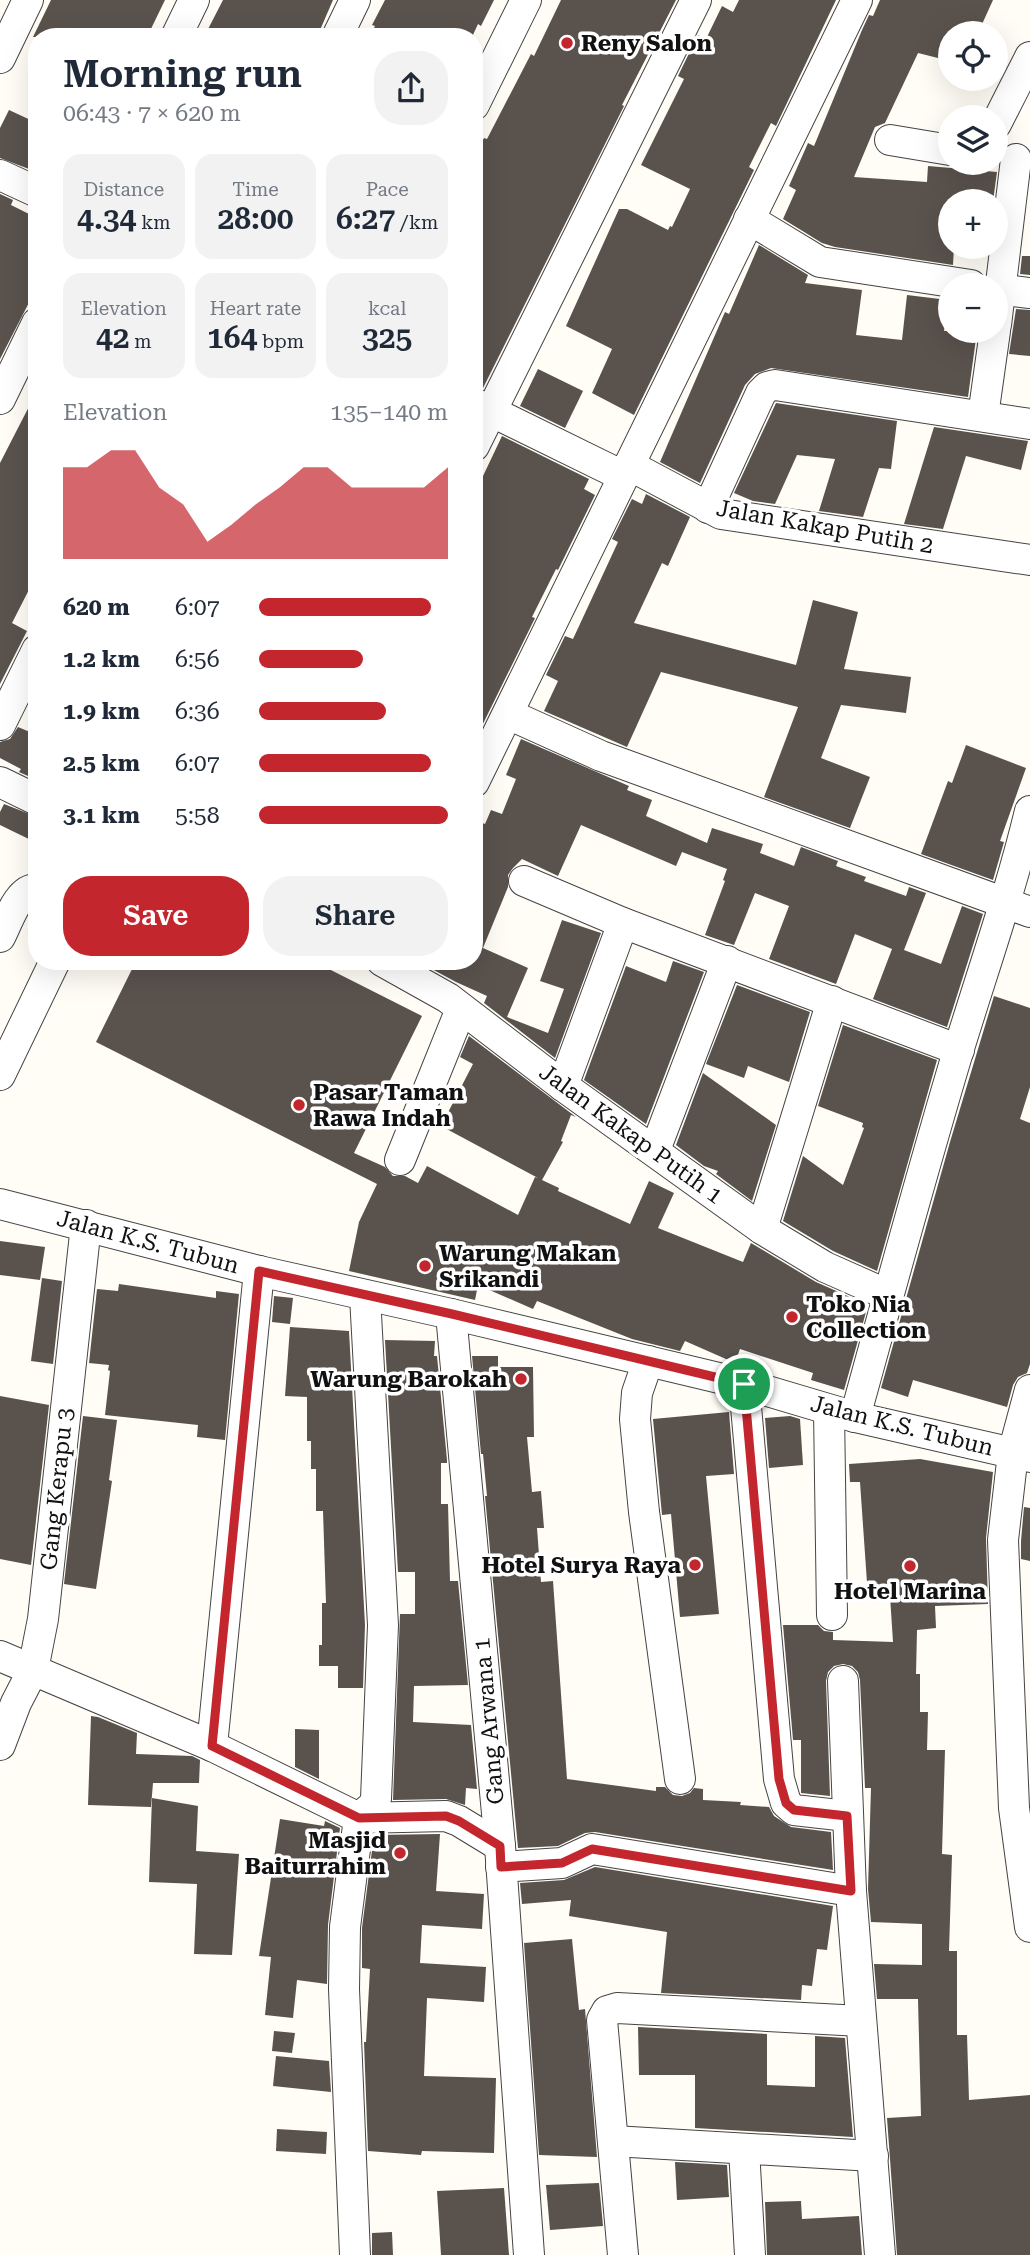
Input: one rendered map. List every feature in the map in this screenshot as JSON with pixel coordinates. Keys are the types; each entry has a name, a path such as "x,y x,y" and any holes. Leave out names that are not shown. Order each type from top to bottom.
{"street":[{"path":"0,58 28,0"},
{"path":"180,28 194,0"},
{"path":"341,28 355,0"},
{"path":"483,88 526,0"},
{"path":"483,407 696,0"},
{"path":"483,764 858,0"},
{"path":"1006,105 1030,57"},
{"path":"890,139 938,148"},
{"path":"1000,273 1014,159"},
{"path":"0,175 28,188"},
{"path":"749,219 820,262 938,280"},
{"path":"1008,290 1030,293"},
{"path":"0,399 28,341"},
{"path":"982,416 993,343"},
{"path":"708,508 761,393 767,387 775,385 1030,424"},
{"name":"Jalan Kakap Putih 2","path":"483,407 708,508 735,517 1030,560"},
{"path":"0,725 28,668"},
{"path":"508,713 601,756 1017,907"},
{"path":"0,782 28,796"},
{"path":"832,1615 842,1413 888,1295 959,1050 1017,907 1030,811"},
{"path":"524,881 623,923 959,1050"},
{"path":"0,937 19,900 28,890"},
{"path":"563,1086 623,923"},
{"path":"655,1150 727,961"},
{"path":"0,1075 10,1031 49,970"},
{"name":"Jalan Kakap Putih 1","path":"400,970 448,998 563,1086 762,1229 825,1267 888,1295"},
{"path":"762,1229 832,1001"},
{"path":"400,1160 461,1009"},
{"name":"Jalan K.S. Tubun","path":"0,1203 259,1271 744,1384 842,1413 1022,1455"},
{"name":"Gang Kerapu 3","path":"0,1745 16,1703 33,1670 43,1619 86,1225"},
{"path":"212,1746 259,1271"},
{"path":"355,2255 344,1989 345,1927 359,1818 373,1806 376,1799 383,1625 365,1296"},
{"name":"Gang Arwana 1","path":"452,1314 501,1856 528,2255"},
{"path":"648,1361 637,1393 635,1419 644,1512 680,1779"},
{"path":"744,1384 781,1790 786,1803 794,1810 847,1816"},
{"path":"1030,1390 1022,1455 1003,1540 1014,1808 1030,1927"},
{"path":"0,1656 212,1746 359,1818 446,1816 459,1821 501,1856 562,1863 592,1849 851,1891"},
{"path":"843,1681 851,1891 880,2255"},
{"path":"623,2255 602,2020 604,2014 612,2009 860,2021"},
{"path":"613,2141 873,2156"},
{"path":"744,2148 750,2255"}],"building":[{"path":"51,0 165,0 151,28 37,28"},
{"path":"223,0 333,0 321,28 209,28"},
{"path":"385,0 494,0 481,26 478,24 476,28 374,28 372,25"},
{"path":"561,0 676,0 483,388 483,140 487,139 531,54 534,56"},
{"path":"739,0 836,0 776,126 771,123 749,167 754,170 634,415 592,393 612,349 566,326 619,209 627,209 668,230 672,227 690,189 641,165 684,79 678,76 698,35 706,39 722,6 733,12"},
{"path":"880,0 993,0 983,21 938,21 938,58 918,53 885,123 875,127 854,177 927,182 928,166 938,167 938,175 997,175 995,189 938,189 938,259 953,259 953,265 835,247 822,243 783,219 796,190 789,186 808,143 814,146 862,30 869,15 873,16"},
{"path":"9,110 28,119 28,169 0,158 0,128"},
{"path":"0,194 13,200 11,205 28,214 28,305 0,359"},
{"path":"759,245 808,275 805,283 862,290 856,335 902,340 907,295 938,299 938,343 975,343 968,397 771,368 755,374 745,385 700,483 660,462 725,312 729,314"},
{"path":"1022,256 1030,256 1030,275 1020,274"},
{"path":"1016,309 1030,310 1030,356 1009,354"},
{"path":"538,369 583,391 565,428 520,406"},
{"path":"776,403 897,421 891,469 879,468 863,517 819,511 835,459 797,455 775,504 753,501 734,493"},
{"path":"28,409 28,592 12,623 27,631 0,684 0,463"},
{"path":"934,427 1028,441 1021,470 966,456 943,529 904,524"},
{"path":"502,436 589,479 584,489 595,495 532,617 535,618 483,724 483,476"},
{"path":"646,494 690,517 668,566 662,563 634,623 796,665 813,600 858,612 844,669 911,677 906,713 841,705 821,758 870,777 850,828 764,797 798,707 661,672 627,747 544,711 558,681 546,675 565,636 573,639 618,542 612,539 632,499 642,504"},
{"path":"18,727 28,731 28,776 19,772 21,769 0,758 0,742 10,739"},
{"path":"521,739 629,786 627,790 652,800 646,816 707,843 712,828 763,844 760,853 794,866 801,847 838,861 836,866 866,877 864,881 906,896 909,887 926,893 904,950 941,964 962,906 983,914 947,1027 873,999 892,949 855,934 836,984 769,959 789,906 755,893 734,945 705,935 727,869 682,852 676,866 581,825 558,876 522,859 513,868 508,875 508,887 483,948 483,823 491,810 502,814 516,779 506,775"},
{"path":"966,745 1026,768 1000,841 1004,842 993,880 921,854 948,781 952,783"},
{"path":"4,804 28,813 28,839 0,825 0,812"},
{"path":"562,920 601,933 555,1058 484,1003 487,996 434,970 483,970 483,948 528,968 507,1017 548,1033 564,989 540,981"},
{"path":"673,961 704,972 646,1124 584,1080 626,966 666,982"},
{"path":"132,970 331,970 422,1016 354,1153 385,1167 393,1176 405,1176 418,1183 427,1166 518,1215 535,1177 538,1178 441,1126 473,1064 460,1057 469,1036 576,1117 571,1115 561,1141 563,1142 542,1180 559,1188 558,1191 630,1224 649,1181 674,1193 658,1228 743,1262 751,1243 816,1282 868,1305 844,1390 811,1380 813,1373 740,1349 735,1363 685,1341 680,1351 632,1339 537,1301 533,1309 478,1285 475,1300 349,1271 359,1222 377,1184 96,1042"},
{"path":"737,985 810,1012 789,1082 748,1066 744,1078 706,1064"},
{"path":"994,996 1030,1008 1030,1087 1020,1119 1030,1123 1030,1364 1027,1373 1018,1377 1013,1385 1007,1407 913,1380 908,1397 881,1388"},
{"path":"843,1025 937,1060 877,1271 833,1251 783,1221 803,1156 843,1185 864,1128 863,1123 818,1106"},
{"path":"703,1073 776,1125 752,1201 716,1174 718,1171 704,1166 676,1145"},
{"path":"0,1241 45,1247 40,1280 0,1275"},
{"path":"42,1278 62,1281 53,1364 31,1361"},
{"path":"119,1284 216,1298 216,1291 239,1294 225,1440 197,1437 198,1425 105,1415 109,1365 89,1363 97,1289 118,1291"},
{"path":"274,1296 293,1298 290,1324 272,1322"},
{"path":"290,1327 349,1331 365,1625 363,1688 338,1688 338,1666 319,1666 322,1603 326,1603 323,1511 316,1511 316,1469 311,1469 311,1441 307,1441 307,1397 285,1396"},
{"path":"385,1340 435,1341 434,1356 437,1356 447,1460 447,1463 441,1463 441,1504 448,1504 450,1581 458,1581 468,1685 414,1686 413,1722 471,1725 477,1789 466,1788 465,1805 446,1799 393,1800 400,1614 415,1614 415,1572 398,1572"},
{"path":"472,1356 498,1356 498,1367 533,1367 534,1437 527,1437 532,1492 541,1491 544,1528 537,1528 541,1582 553,1581 567,1779 656,1791 656,1787 665,1787 673,1795 682,1796 694,1788 703,1789 703,1800 769,1807 774,1816 791,1827 831,1832 833,1870 595,1832 585,1833 558,1846 518,1848"},
{"path":"0,1396 49,1405 31,1565 0,1559"},
{"name":"Hotel Surya Raya","path":"729,1412 734,1474 706,1476 719,1614 680,1617 671,1514 662,1515 653,1419"},
{"path":"83,1416 117,1420 109,1480 112,1481 96,1589 64,1584"},
{"path":"790,1416 800,1419 803,1465 769,1468 765,1418"},
{"path":"920,1459 993,1472 986,1538 988,1604 935,1606 936,1628 917,1630 916,1674 920,1674 920,1712 928,1712 927,1750 945,1750 942,1854 952,1855 949,1951 957,1951 957,2035 967,2035 969,2100 1030,2095 1030,2255 897,2255 887,2118 921,2116 918,1999 877,1999 874,1964 922,1965 922,1924 871,1922 868,1889 871,1788 865,1788 860,1680 858,1672 852,1666 834,1666 828,1672 826,1681 830,1796 801,1793 801,1740 793,1740 783,1625 818,1625 824,1631 833,1632 833,1640 893,1642 890,1596 868,1597 860,1482 850,1482 849,1464"},
{"path":"1024,1507 1030,1508 1030,1561 1021,1559"},
{"path":"91,1716 137,1733 136,1754 192,1756 200,1760 199,1783 153,1783 151,1807 88,1805"},
{"path":"295,1729 319,1730 319,1779 295,1767"},
{"path":"152,1798 198,1806 196,1851 239,1854 232,1955 194,1954 197,1884 149,1882"},
{"path":"280,1819 324,1826 325,1821 340,1828 328,1925 327,1984 297,1980 293,2018 265,2015 271,1957 259,1956"},
{"path":"440,1834 436,1891 484,1894 482,1929 422,1925 420,1963 486,1967 484,2002 427,1998 424,2076 496,2078 494,2153 422,2151 421,2155 368,2151 364,2042 370,1969 362,1968 362,1928 374,1835"},
{"path":"595,1867 833,1906 827,1950 817,1949 812,1986 802,1985 801,2000 661,1993 667,1932 569,1916 571,1900 522,1904 520,1883 564,1880"},
{"path":"572,1939 579,2010 585,2009 597,2157 539,2155 524,1943"},
{"path":"638,2027 767,2034 767,2085 815,2087 815,2036 845,2038 853,2137 695,2128 695,2075 639,2075"},
{"path":"274,2031 295,2033 292,2053 272,2051"},
{"path":"276,2056 329,2061 331,2092 273,2086"},
{"path":"277,2129 327,2132 326,2154 276,2151"},
{"path":"675,2162 727,2165 729,2197 677,2200"},
{"path":"599,2183 603,2226 550,2230 546,2185"},
{"path":"504,2188 509,2255 441,2255 437,2191"},
{"path":"801,2201 802,2219 859,2216 862,2255 767,2255 765,2202"},
{"path":"392,2232 393,2255 372,2255 372,2233"}],"place":[{"name":"Reny Salon","path":"567,43"},
{"name":"Pasar Taman Rawa Indah","path":"299,1105"},
{"name":"Warung Makan Srikandi","path":"425,1266"},
{"name":"Toko Nia Collection","path":"792,1317"},
{"name":"Warung Barokah","path":"521,1379"},
{"name":"Hotel Surya Raya","path":"695,1565"},
{"name":"Hotel Marina","path":"910,1566"},
{"name":"Masjid Baiturrahim","path":"400,1853"}],"route":[{"path":"259,1271 744,1384 781,1790 786,1803 794,1810 847,1816 851,1891 592,1849 562,1863 501,1867 500,1846 459,1821 446,1816 431,1815 359,1818 212,1746 259,1271"}]}
